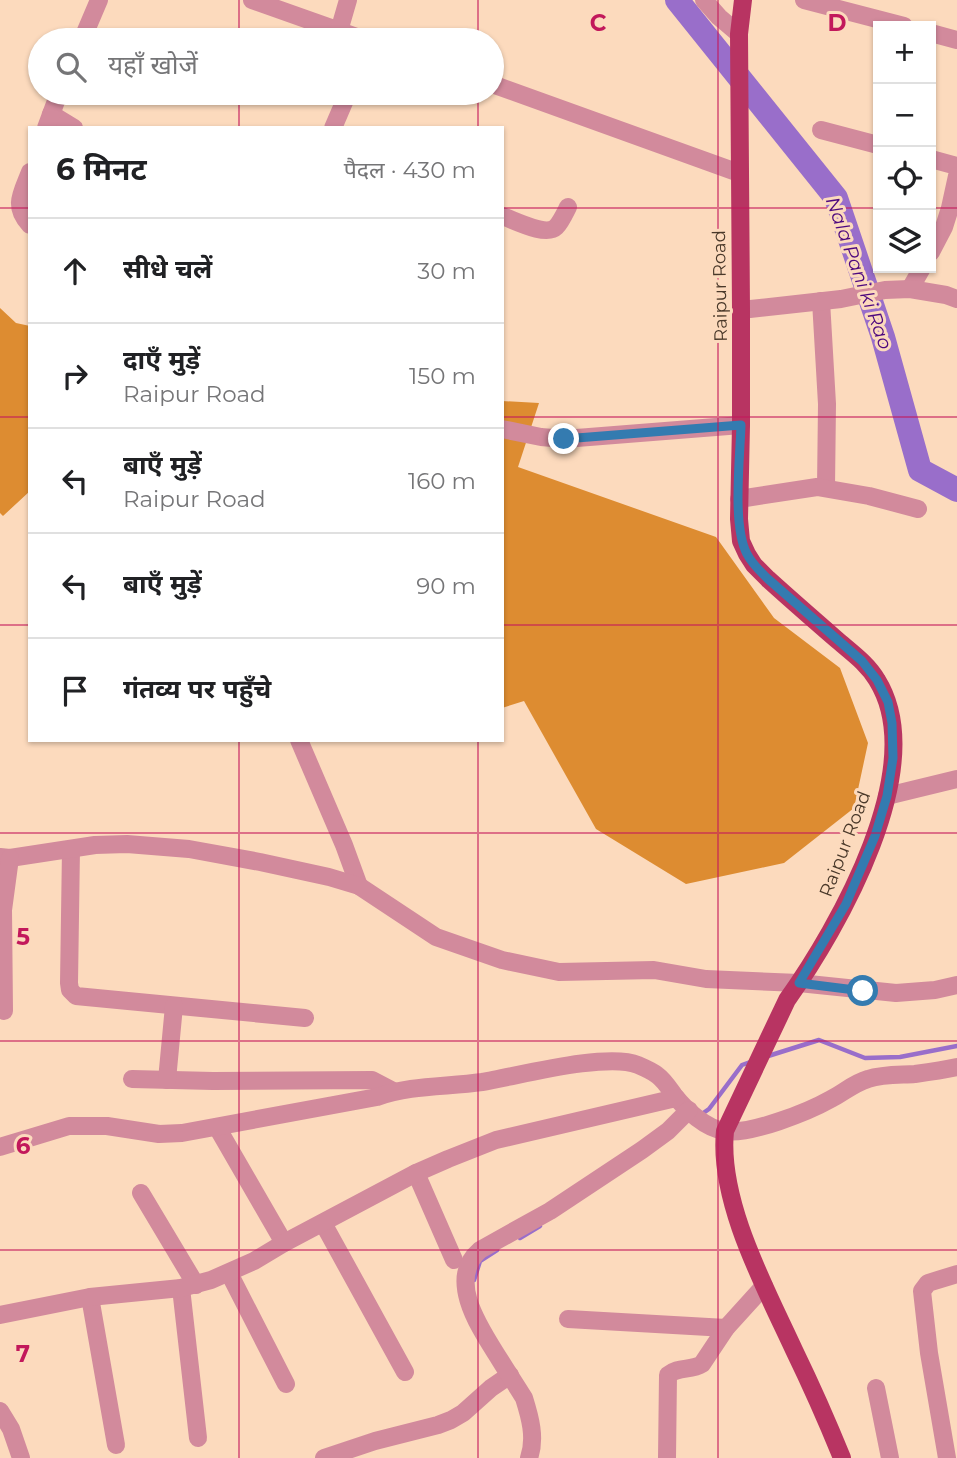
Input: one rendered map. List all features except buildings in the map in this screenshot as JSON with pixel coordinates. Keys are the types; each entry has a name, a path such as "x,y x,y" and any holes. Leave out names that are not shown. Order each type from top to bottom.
{"main road":[{"name":"Raipur Road","path":"743,0 739,40 741,541 754,565 768,579 862,661 877,680 888,702 892,723 893,758 887,796 875,836 846,904 787,1000 725,1131 724,1157 728,1183 741,1227 764,1286 819,1402 842,1458"}],"street":[{"path":"87,28 99,0"},
{"path":"252,0 331,28"},
{"path":"340,28 348,0"},
{"path":"704,0 739,40"},
{"path":"804,0 885,21"},
{"path":"936,34 957,40"},
{"path":"504,88 739,173"},
{"path":"334,126 343,105"},
{"path":"48,121 67,126"},
{"path":"821,130 873,144"},
{"path":"936,160 957,166"},
{"path":"936,242 944,227 957,176"},
{"path":"28,177 19,209 28,223"},
{"path":"504,217 542,230 550,230 556,226 568,207"},
{"path":"910,289 919,273"},
{"path":"741,310 841,299 885,290 910,289 957,299"},
{"path":"821,301 827,404 826,487"},
{"path":"504,429 564,439 741,425"},
{"path":"739,499 826,487 918,509"},
{"path":"300,742 359,886"},
{"path":"887,796 957,779"},
{"path":"4,1012 5,857 95,845 127,844 189,849 329,877 359,886 436,937 502,960 559,972 654,970 706,979 799,983 896,993 957,985"},
{"path":"71,849 69,983 73,994 81,998 304,1018"},
{"path":"167,1080 174,1006"},
{"path":"0,1147 69,1126 107,1126 170,1134 377,1097 393,1091 480,1082 620,1060 639,1065 656,1074 690,1111 712,1127 725,1131 751,1128 807,1111 863,1080 957,1067"},
{"path":"132,1079 372,1080 393,1091"},
{"path":"0,1315 90,1297 188,1287 229,1273 416,1173 496,1140 690,1111"},
{"path":"529,1458 533,1441 524,1398 483,1333 470,1306 466,1289 469,1263 480,1250 550,1211 642,1150 690,1111"},
{"path":"217,1127 285,1243"},
{"path":"416,1173 454,1260"},
{"path":"141,1193 188,1287 198,1438"},
{"path":"323,1223 405,1372"},
{"path":"229,1273 286,1384"},
{"path":"947,1458 929,1353 922,1291 928,1283 957,1274"},
{"path":"667,1458 668,1375 702,1364 726,1328 764,1286"},
{"path":"90,1297 117,1445"},
{"path":"568,1319 726,1328"},
{"path":"324,1458 451,1420 510,1375"},
{"path":"876,1388 890,1458"},
{"path":"0,1411 7,1419 21,1458"}],"shaded area":[{"path":"0,308 16,323 28,326 28,493 3,516 0,513"},
{"path":"504,401 539,403 518,467 716,537 774,618 840,668 868,743 854,808 784,863 686,884 596,829 524,701 504,707"}],"waterway":[{"name":"Nala Pani ki Rao","path":"677,0 836,198 883,337 920,470 957,490"},
{"path":"765,1057 819,1040 865,1058 900,1057 957,1046"},
{"path":"699,1116 709,1109 742,1065 753,1061"},
{"path":"520,1238 540,1226"},
{"path":"474,1280 480,1261 497,1250"}],"route":[{"path":"564,439 741,425 739,519 741,541 747,554 768,579 862,661 877,680 888,702 892,723 893,758 887,796 875,836 846,904 799,983 863,991"}]}
